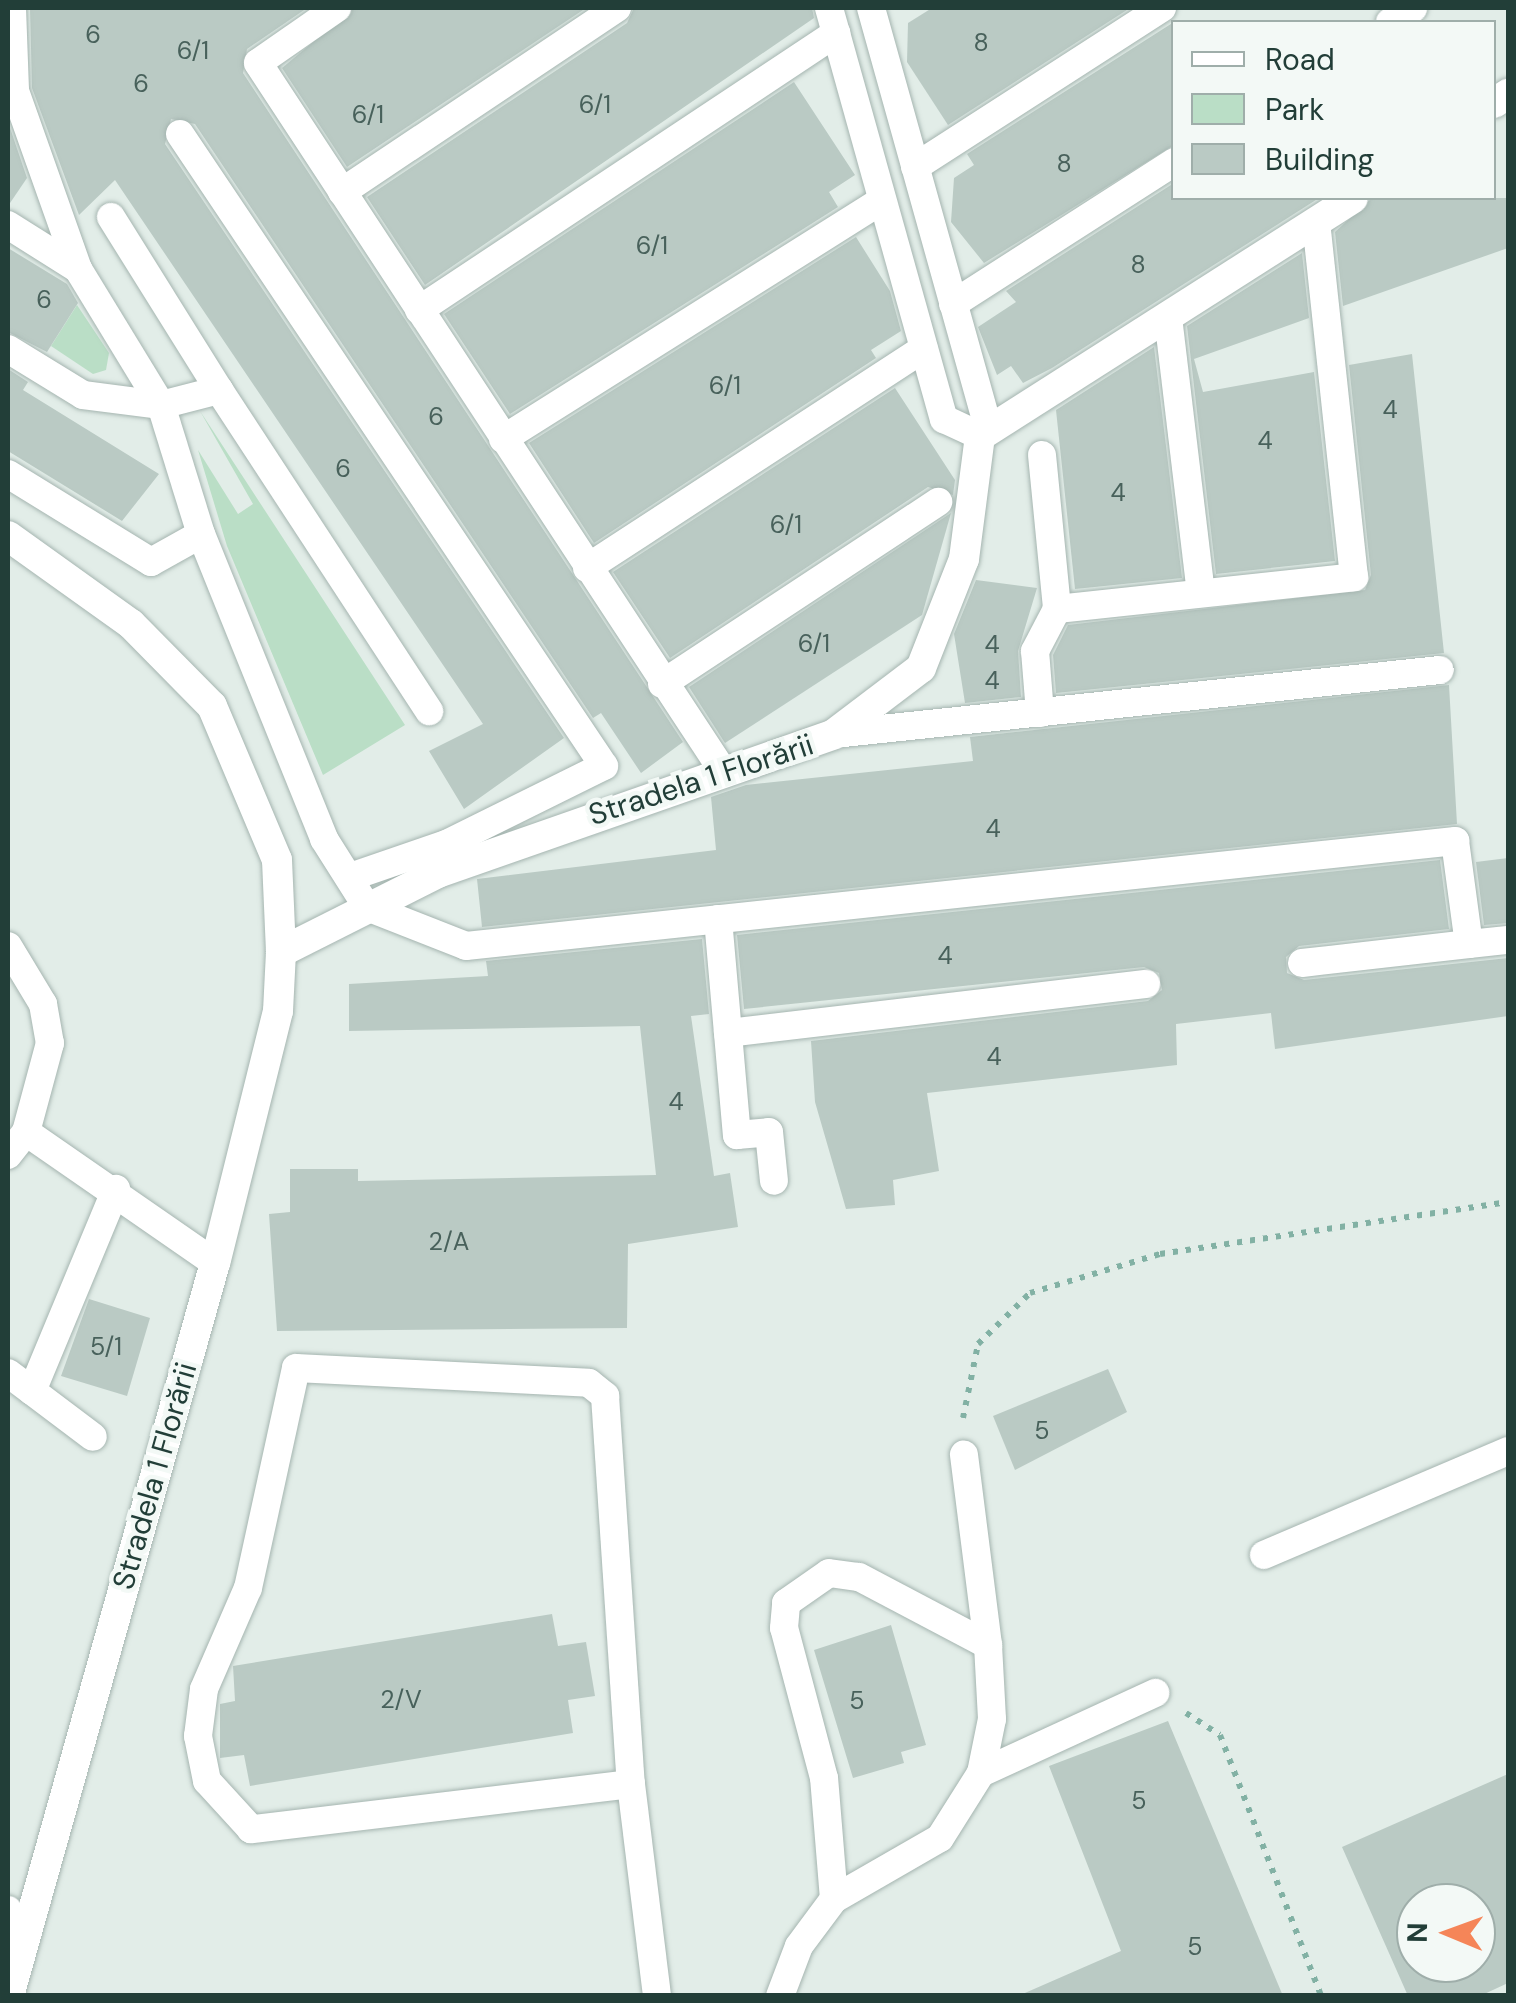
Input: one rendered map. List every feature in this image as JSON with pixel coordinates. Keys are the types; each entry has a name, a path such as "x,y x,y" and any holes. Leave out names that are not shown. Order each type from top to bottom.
{"street":[{"path":"984,433 1350,200"},
{"name":"Stradela 1 Florării","path":"282,952 367,907 721,768 784,759 834,734 921,668 964,559 984,433"},
{"name":"Stradela 1 Florării","path":"8,536 131,624 212,706 277,860 282,952 278,1012 215,1264 9,1996"}],"lane":[{"path":"12,8 11,89 78,269 161,406 201,534 324,840 353,876 367,907 466,946 1455,841 1469,944"},
{"path":"337,8 258,63 662,684 721,768"},
{"path":"342,192 616,8"},
{"path":"915,167 1162,8"},
{"path":"874,9 984,433"},
{"path":"418,310 832,20 944,419 984,433"},
{"path":"180,134 604,766 446,844 353,876"},
{"path":"953,304 1171,164"},
{"path":"504,439 882,200"},
{"path":"111,217 428,711"},
{"path":"1056,609 1354,577 1316,223"},
{"path":"8,226 78,269"},
{"path":"1168,317 1200,594"},
{"path":"586,568 924,348"},
{"path":"8,349 83,395 161,406 220,390"},
{"path":"1040,713 1035,651 1056,609 1042,456"},
{"path":"8,474 151,562 201,534"},
{"path":"662,684 938,502"},
{"path":"834,734 1440,670"},
{"path":"718,919 737,1135 770,1132 774,1181"},
{"path":"1302,963 1508,940"},
{"path":"8,946 43,1004 50,1043 26,1132 8,1155"},
{"path":"728,1032 1146,984"},
{"path":"26,1132 116,1190 215,1264"},
{"path":"32,1392 116,1190"},
{"path":"631,1784 251,1829 207,1781 198,1736 204,1689 248,1588 296,1368 589,1383 605,1396 631,1784 656,1996"},
{"path":"8,1373 93,1437"},
{"path":"1264,1555 1508,1451"},
{"path":"780,1996 799,1946 834,1899 940,1838 981,1773 992,1718 988,1645 964,1454"},
{"path":"834,1899 824,1778 784,1628 786,1603 829,1573 859,1577 988,1645"},
{"path":"981,1773 1155,1693"},
{"path":"8,1910 23,1941"}],"path":[{"path":"964,1454 963,1393 978,1344 1030,1293 1160,1254 1508,1202"},
{"path":"1155,1693 1220,1735 1321,1996"}],"green space":[{"path":"77,305 109,353 106,370 93,374 51,346"},
{"path":"200,411 405,725 323,775 227,546 198,450 238,514 253,504"}],"building":[{"path":"30,8 307,8 247,49 243,73 683,742 641,773 601,713 593,718 195,124 171,119 165,144 564,738 464,809 429,751 483,724 115,180 79,215 32,88"},
{"path":"354,8 586,8 347,167 282,68"},
{"path":"634,8 812,8 814,18 425,285 367,197 627,23"},
{"path":"932,8 1130,8 948,125 907,62 908,23"},
{"path":"1171,24 1171,147 984,263 951,222 954,178 974,165 967,154"},
{"path":"794,82 855,175 829,192 838,207 510,414 444,314"},
{"path":"8,122 27,178 8,206"},
{"path":"1171,185 1171,200 1316,200 1023,383 1011,366 997,375 978,327 1016,302 1006,291"},
{"path":"1508,198 1508,248 1343,306 1335,232 1370,200"},
{"path":"856,237 890,291 901,331 871,350 876,358 594,543 529,443"},
{"path":"8,248 67,284 78,303 47,352 8,332"},
{"path":"1302,253 1309,318 1194,359 1203,392 1314,372 1335,561 1216,574 1187,326"},
{"path":"1154,347 1182,578 1075,589 1056,410"},
{"path":"1412,354 1444,653 1056,693 1053,655 1068,625 1365,590 1371,575 1349,365"},
{"path":"8,369 28,382 23,390 159,474 122,521 8,451"},
{"path":"895,388 955,480 953,495 928,487 670,658 613,572"},
{"path":"951,513 922,615 725,743 689,687"},
{"path":"976,580 1037,588 1018,651 1021,697 965,703 954,634"},
{"path":"1449,685 1457,824 482,927 477,879 716,850 711,797 746,785 973,761 970,737"},
{"path":"1508,858 1508,923 1484,925 1476,862"},
{"path":"1440,860 1449,929 1299,946 1286,957 1287,973 1304,980 1508,958 1508,1016 1275,1049 1271,1013 1176,1024 1177,1065 927,1093 939,1171 893,1180 895,1205 846,1209 815,1102 811,1041 1148,1001 1162,990 1159,973 1144,967 744,1009 737,935"},
{"path":"702,939 709,1014 691,1016 714,1176 730,1173 738,1227 628,1244 627,1328 277,1331 269,1214 290,1212 290,1169 358,1169 358,1181 656,1175 640,1026 349,1031 349,984 488,976 486,961"},
{"path":"89,1299 150,1318 127,1396 61,1376"},
{"path":"1108,1369 1127,1412 1015,1470 993,1416"},
{"path":"552,1614 558,1646 586,1642 595,1696 568,1700 573,1733 250,1786 244,1755 220,1758 220,1704 235,1701 233,1666"},
{"path":"891,1625 926,1745 901,1752 904,1763 853,1778 814,1650"},
{"path":"1168,1721 1283,1996 1018,1996 1121,1951 1049,1766"},
{"path":"1508,1774 1508,1983 1480,1996 1408,1996 1402,1983 1496,1983 1496,1883 1396,1883 1396,1969 1342,1847"}]}
